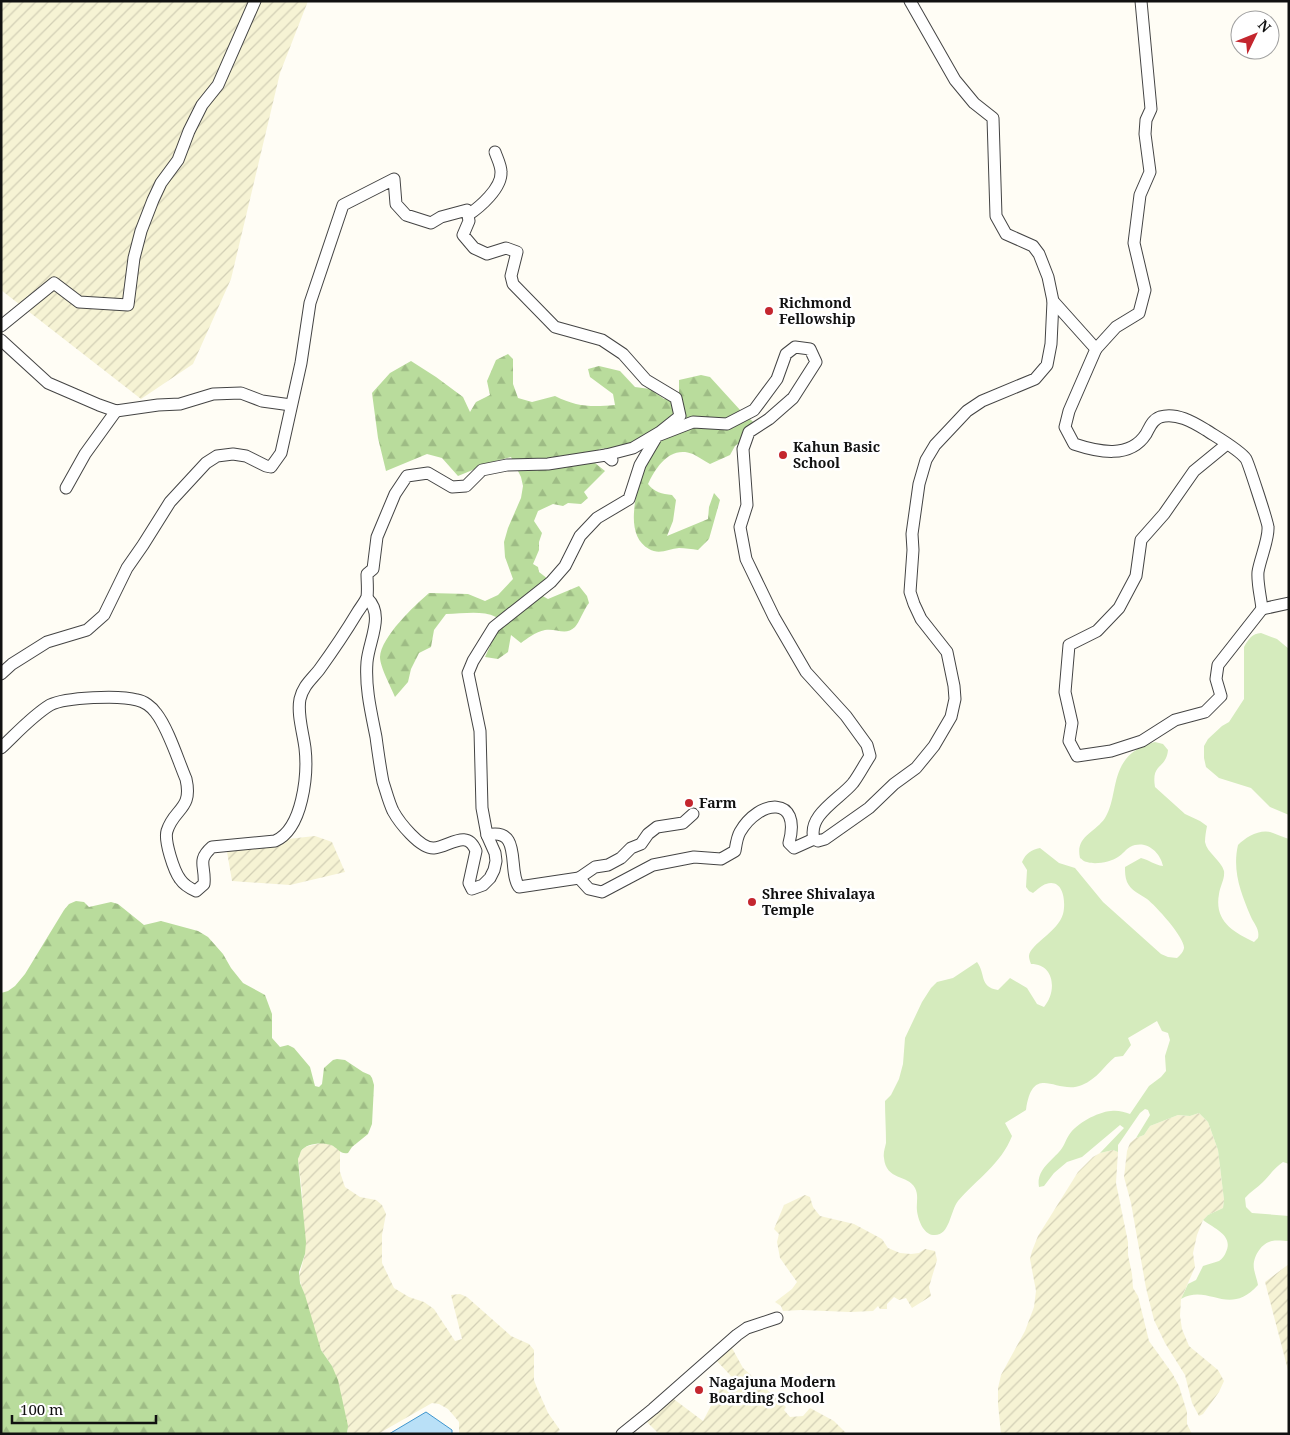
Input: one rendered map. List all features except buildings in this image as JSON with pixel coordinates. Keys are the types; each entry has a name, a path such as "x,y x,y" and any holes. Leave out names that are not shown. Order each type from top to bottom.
{"street":[{"path":"1,326 54,283 79,302 128,305 134,258 141,231 153,200 161,183 178,160 189,131 202,105 218,85 255,1"},
{"path":"579,878 589,889 602,892 653,865 694,857 721,859 735,851 738,834 749,820 758,812 769,808 777,807 785,811 792,819 789,843 794,848 814,839 818,841 825,839 869,808 894,784 916,768 934,746 951,718 955,699 947,652 921,619 910,592 913,550 912,534 919,484 926,460 935,445 967,411 982,401 1034,379 1047,365 1052,344 1053,301 1048,277 1039,254 1033,246 1006,234 996,216 993,118 974,102 955,80 910,1"},
{"path":"1141,1 1151,109 1146,120 1145,134 1150,172 1140,195 1134,243 1145,290 1139,312 1116,327 1096,348 1069,411 1066,427 1074,444 1100,451 1123,451 1138,444 1152,423 1159,418 1170,415 1184,418 1199,425 1246,458 1268,527 1258,574 1262,609"},
{"path":"468,215 481,206 497,186 502,172 495,152"},
{"path":"1,674 12,664 46,642 87,630 104,615 127,568 170,502 206,463 217,456 233,454 246,456 266,466 272,466 281,453 301,364 310,303 343,205 394,179 396,204 406,215 431,223 441,217 468,210 469,221 464,235 474,248 487,254 506,248 517,252 511,276 513,284 555,327 602,340 623,354 646,380 676,398 680,416 660,432 633,448 606,455 548,464 507,465 482,470 466,486 452,487 428,474 407,476 395,494 377,537 373,569 367,574 367,598 331,653 305,686 300,700 306,766 299,810 291,827 282,838 275,841 212,847 205,853 202,860 204,884 196,891 185,885 180,879 167,842 166,833 169,826 186,804 188,797 186,779 161,720 155,711 143,702 136,699 107,698 72,699 52,704 30,720 1,748"},
{"path":"1053,301 1096,348"},
{"path":"1,340 48,383 116,411 180,404 213,394 241,393 262,401 291,405"},
{"path":"606,455 612,460 657,436 693,422 727,424 754,410 777,379 786,354 795,347 810,349 816,362 793,398 769,419 748,432 743,449 747,505 740,527 746,559 774,617 806,672 846,716 867,745 870,756 852,783 822,813 814,825 812,834 814,839"},
{"path":"66,488 85,454 116,411"},
{"path":"367,598 372,603 376,612 376,627 368,657 366,676 368,695 384,783 393,810 423,846 433,848 455,841 467,840 471,842 476,851 469,883 472,889 483,885 490,878 496,861 495,853 487,835 482,808 480,731 468,674 494,627 552,582 565,566 580,536 597,518 629,500 640,466 657,436"},
{"path":"1228,444 1194,471 1164,514 1141,540 1136,576 1119,608 1097,631 1069,645 1065,692 1072,723 1068,740 1077,756 1111,751 1142,741 1175,720 1205,712 1221,696 1216,679 1218,665 1262,609 1289,603"},
{"path":"487,835 496,833 502,834 507,838 515,866 515,881 519,886 579,878 595,867 608,865 621,858 631,848 640,844 657,827 683,824 693,814"},
{"path":"622,1434 737,1335 747,1328 777,1318"}],"shaded area":[{"path":"2,1 308,1 280,73 231,279 193,364 141,399 1,290"},
{"path":"315,836 332,842 345,872 290,885 232,881 226,846"},
{"path":"1199,1113 1208,1122 1218,1150 1224,1200 1223,1208 1208,1215 1203,1220 1197,1235 1193,1253 1195,1267 1181,1299 1180,1316 1182,1329 1189,1346 1218,1370 1224,1381 1219,1392 1203,1414 1199,1416 1192,1403 1185,1375 1165,1343 1154,1320 1146,1288 1131,1203 1124,1177 1127,1151 1130,1143 1144,1135 1150,1126 1178,1115 1190,1116"},
{"path":"321,1143 330,1144 340,1150 340,1172 345,1187 360,1197 376,1200 382,1205 386,1214 382,1235 382,1263 394,1288 409,1297 424,1302 434,1309 455,1341 462,1339 451,1295 460,1294 467,1297 511,1336 529,1344 534,1350 534,1380 548,1413 560,1430 556,1434 459,1434 459,1422 448,1409 439,1404 432,1403 378,1434 347,1434 348,1431 332,1366 321,1350 316,1338 299,1277 305,1254 302,1191 298,1159 305,1147"},
{"path":"1113,1150 1118,1152 1116,1183 1128,1242 1133,1288 1138,1296 1149,1341 1179,1386 1187,1412 1187,1424 1192,1434 1001,1434 998,1388 1001,1375 1025,1331 1034,1307 1036,1291 1030,1259 1032,1251 1038,1236 1078,1172 1093,1157"},
{"path":"805,1195 810,1197 813,1207 820,1216 854,1224 882,1239 888,1248 900,1253 911,1254 919,1253 925,1249 935,1251 937,1260 929,1287 931,1296 912,1308 906,1298 899,1300 894,1297 887,1304 887,1309 880,1309 878,1306 873,1311 783,1311 781,1306 775,1302 792,1289 797,1282 780,1258 777,1242 779,1234 774,1229 784,1205"},
{"path":"1289,1264 1289,1374 1265,1282"},
{"path":"732,1348 743,1368 786,1407 784,1410 790,1417 803,1416 810,1408 834,1421 847,1434 659,1434 645,1420 671,1397 703,1421 723,1383 731,1376 715,1359"}],"green space":[{"path":"508,354 513,359 513,384 518,398 532,402 555,396 584,405 615,405 613,394 590,377 588,369 599,366 620,371 635,387 650,389 664,399 679,395 679,380 701,375 710,377 741,411 759,427 735,446 730,455 710,464 693,454 685,452 671,455 655,471 648,484 659,492 672,495 676,500 673,521 667,536 708,519 709,507 714,493 720,500 709,539 698,550 679,548 656,552 640,541 635,530 635,503 642,475 651,452 621,447 599,449 595,463 605,471 584,492 588,498 581,504 568,503 563,506 553,504 538,511 534,521 542,533 539,550 533,564 548,579 537,593 548,599 579,586 587,596 589,603 575,627 568,631 541,631 521,643 511,635 508,652 498,659 485,657 496,633 496,617 478,613 446,614 434,630 431,647 419,653 411,669 408,682 395,697 380,657 386,640 392,631 415,606 429,593 468,594 485,601 498,595 513,579 505,557 504,542 521,498 523,486 521,477 511,457 492,462 458,476 442,458 427,454 386,471 378,438 372,393 390,373 411,361 463,397 470,412 476,402 490,395 487,381 496,360"},
{"path":"1261,633 1277,639 1289,649 1289,815 1270,807 1251,788 1219,778 1206,767 1204,758 1204,746 1208,739 1229,722 1244,699 1244,647 1251,637"},
{"path":"1155,742 1163,744 1168,750 1165,761 1155,773 1155,787 1185,814 1207,826 1206,846 1224,871 1219,894 1219,911 1232,930 1254,942 1258,938 1258,932 1238,882 1236,855 1238,845 1249,836 1259,832 1273,833 1289,839 1289,1164 1283,1162 1280,1164 1245,1198 1246,1207 1252,1213 1289,1216 1289,1241 1268,1242 1261,1248 1254,1260 1254,1271 1258,1285 1237,1299 1228,1300 1191,1295 1181,1299 1188,1284 1196,1280 1203,1266 1220,1260 1228,1246 1225,1237 1203,1220 1208,1215 1223,1208 1224,1200 1218,1150 1208,1122 1199,1113 1190,1116 1178,1115 1150,1126 1144,1135 1136,1138 1150,1115 1148,1110 1145,1109 1140,1113 1118,1145 1118,1152 1113,1150 1100,1153 1124,1128 1120,1125 1082,1157 1067,1162 1054,1173 1044,1186 1039,1187 1042,1172 1061,1150 1072,1131 1093,1116 1105,1112 1116,1111 1130,1114 1149,1086 1166,1071 1165,1056 1170,1040 1168,1033 1162,1031 1157,1021 1128,1038 1131,1045 1123,1056 1115,1057 1096,1076 1082,1085 1064,1087 1040,1083 1034,1087 1029,1095 1026,1110 1005,1123 1012,1136 1002,1155 958,1201 946,1228 939,1235 926,1232 918,1214 915,1188 912,1184 893,1174 886,1165 884,1158 886,1143 885,1101 891,1095 899,1079 903,1064 905,1038 922,1002 937,982 953,978 977,962 988,986 998,990 1010,978 1027,988 1037,1004 1044,1007 1048,1001 1052,987 1049,974 1039,965 1031,964 1029,956 1034,947 1060,920 1064,909 1064,898 1060,888 1052,883 1041,886 1033,893 1029,891 1026,887 1027,870 1022,862 1029,852 1040,848 1059,863 1075,868 1103,902 1161,954 1177,958 1182,953 1183,943 1175,930 1147,899 1131,888 1127,882 1125,867 1141,858 1163,866 1159,856 1151,848 1136,845 1115,859 1098,863 1085,862 1080,858 1079,851 1083,840 1105,818 1111,804 1118,773 1126,759 1139,748"},
{"path":"76,901 84,902 89,907 111,902 118,904 144,925 161,921 198,931 208,937 223,954 243,983 265,995 272,1014 272,1038 280,1047 288,1045 294,1048 310,1067 315,1086 319,1087 322,1084 324,1068 337,1059 345,1060 372,1078 374,1085 372,1124 368,1134 352,1147 348,1153 343,1153 328,1144 319,1143 303,1148 298,1159 306,1242 305,1254 299,1272 300,1283 321,1350 332,1366 338,1380 348,1426 347,1434 1,1434 1,993 15,986 25,974 64,910 69,904"}],"water":[{"path":"426,1412 452,1430 452,1434 389,1434"}],"place":[{"name":"Richmond Fellowship","path":"769,311"},
{"name":"Kahun Basic School","path":"783,455"},
{"name":"Farm","path":"689,803"},
{"name":"Shree Shivalaya Temple","path":"752,902"},
{"name":"Nagajuna Modern Boarding School","path":"699,1390"}]}
